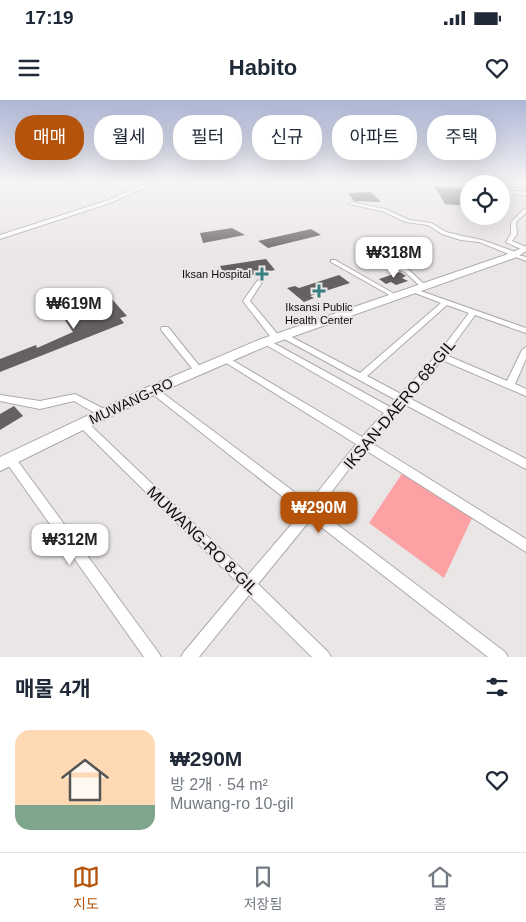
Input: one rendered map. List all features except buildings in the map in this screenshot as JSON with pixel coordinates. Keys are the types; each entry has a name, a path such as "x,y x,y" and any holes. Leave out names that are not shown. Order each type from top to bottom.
{"street":[{"path":"0,237 90,208"},
{"path":"375,208 384,210 408,221 429,224 444,233 521,253"},
{"path":"521,253 509,242 514,234 513,222 526,210"},
{"name":"MUWANG-RO","path":"5,462 82,423 224,359 417,288 521,253"},
{"path":"333,261 395,296"},
{"path":"385,263 407,271 417,288 446,302 526,331"},
{"path":"259,282 246,301 275,339 391,412"},
{"path":"361,377 446,302"},
{"name":"IKSAN-DAERO 68-GIL","path":"189,657 310,511 363,443 441,356 474,312"},
{"path":"165,329 198,370"},
{"path":"275,339 361,377 526,464"},
{"path":"510,385 526,350"},
{"path":"441,356 526,392"},
{"path":"224,359 363,443 526,546"},
{"path":"153,390 500,657"},
{"path":"0,398 40,405 75,397 104,414"},
{"name":"MUWANG-RO 8-GIL","path":"82,423 323,657"},
{"path":"5,462 153,657"}],"shaded area":[{"path":"403,472 473,516 444,578 369,523"}],"place":[{"name":"Iksan Hospital","path":"262,274"},
{"name":"Iksansi Public Health Center","path":"319,291"}]}
